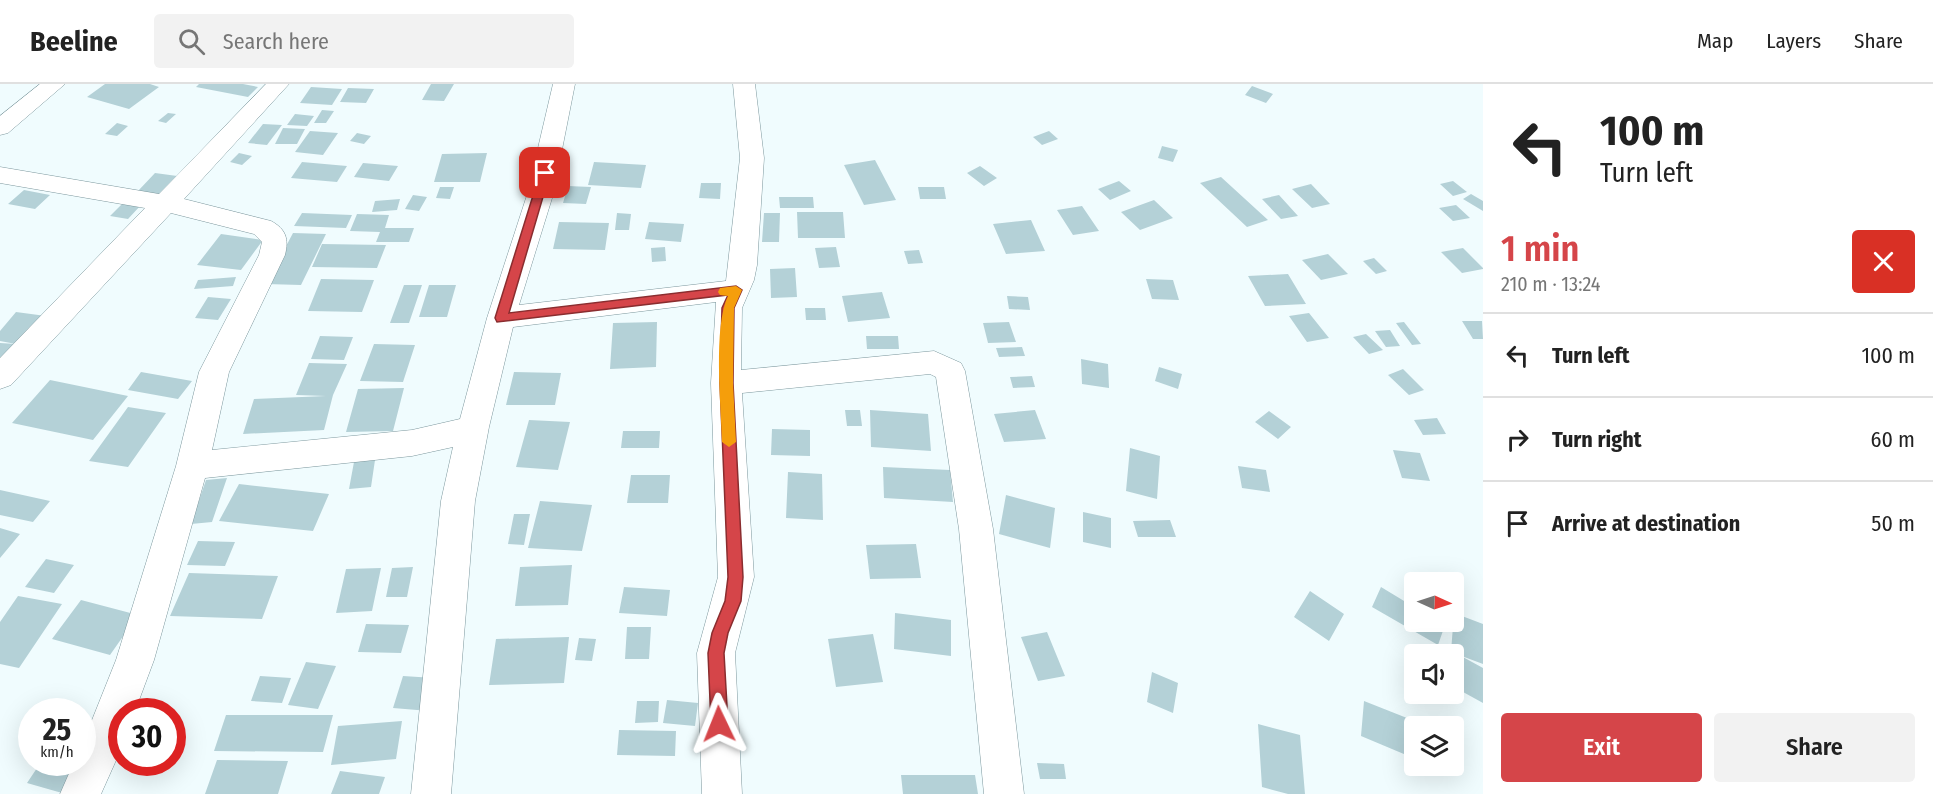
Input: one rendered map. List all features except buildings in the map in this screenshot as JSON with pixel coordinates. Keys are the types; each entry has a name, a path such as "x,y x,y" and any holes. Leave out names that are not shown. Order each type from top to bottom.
{"street":[{"path":"0,128 54,84"},
{"path":"0,377 278,84"},
{"path":"431,794 458,501 473,427 501,318 540,195 564,84"},
{"path":"722,794 716,653 720,633 733,601 736,577 726,383 728,308 743,265 752,158 744,84"},
{"path":"0,175 165,203 262,227 271,232 275,242 272,255 214,372 192,466 135,660 99,754 80,794"},
{"path":"501,318 736,290"},
{"path":"726,383 934,362 950,371 963,430 974,506 990,686 1004,794"},
{"path":"192,466 412,443 444,437 473,427"}],"slow traffic":[{"path":"724,292 736,290 728,308 726,383 729,442"}],"route":[{"path":"545,173 501,318 736,290 728,308 726,383 736,577 733,601 720,633 716,653 719,724"}]}
